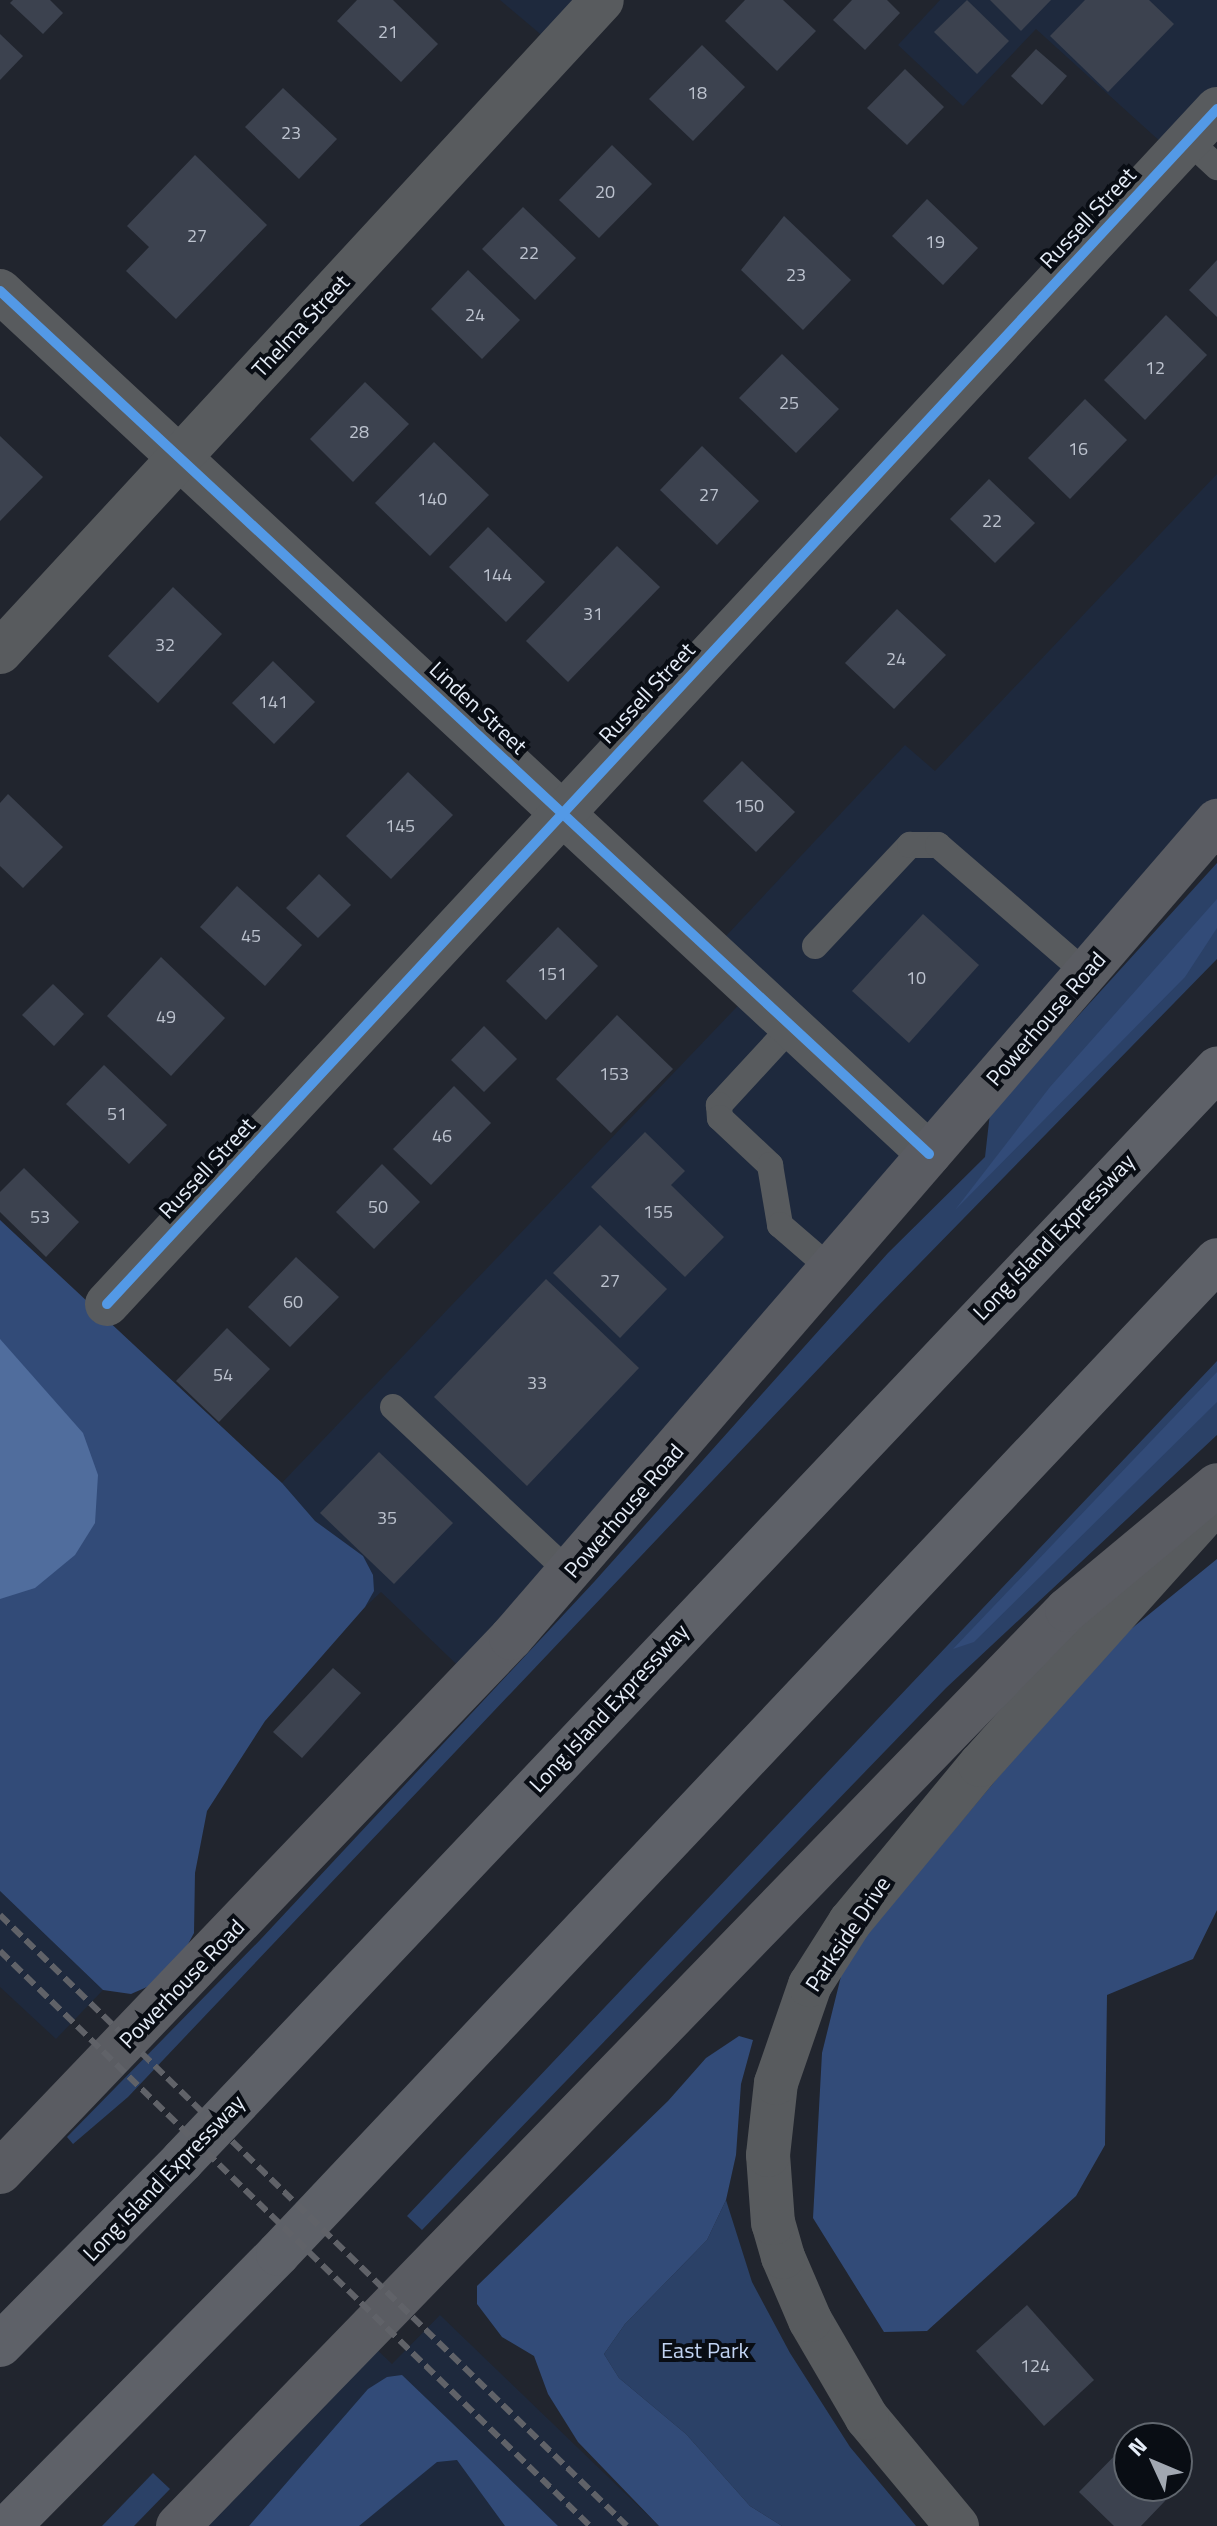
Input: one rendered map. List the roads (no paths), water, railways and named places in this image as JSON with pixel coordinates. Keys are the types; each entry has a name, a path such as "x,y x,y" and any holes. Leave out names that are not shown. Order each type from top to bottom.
{"highway":[{"name":"Long Island Expressway","path":"0,2345 182,2161 1217,1069"},
{"path":"9,2526 278,2254 1217,1260"}],"main road":[{"name":"Powerhouse Road","path":"0,2172 570,1573 1217,821"},
{"path":"178,2526 1067,1610 1217,1485"}],"street":[{"name":"Thelma Street","path":"0,652 602,0"},
{"name":"Russell Street","path":"107,1304 563,814 1202,154 1217,109"},
{"name":"Linden Street","path":"0,291 929,1154"},
{"name":"Parkside Drive","path":"957,2526 867,2418 827,2350 783,2257 773,2223 768,2155 776,2083 810,1985 903,1856 1217,1501"}],"lane":[{"path":"815,946 910,845 938,845 1087,974"},
{"path":"792,1026 719,1105 720,1118 770,1165 780,1225 831,1269"},
{"path":"393,1407 570,1573"}],"railway":[{"path":"0,1915 627,2526"},
{"path":"0,1951 590,2526"}],"park label":[{"name":"East Park","path":"705,2351"}]}
